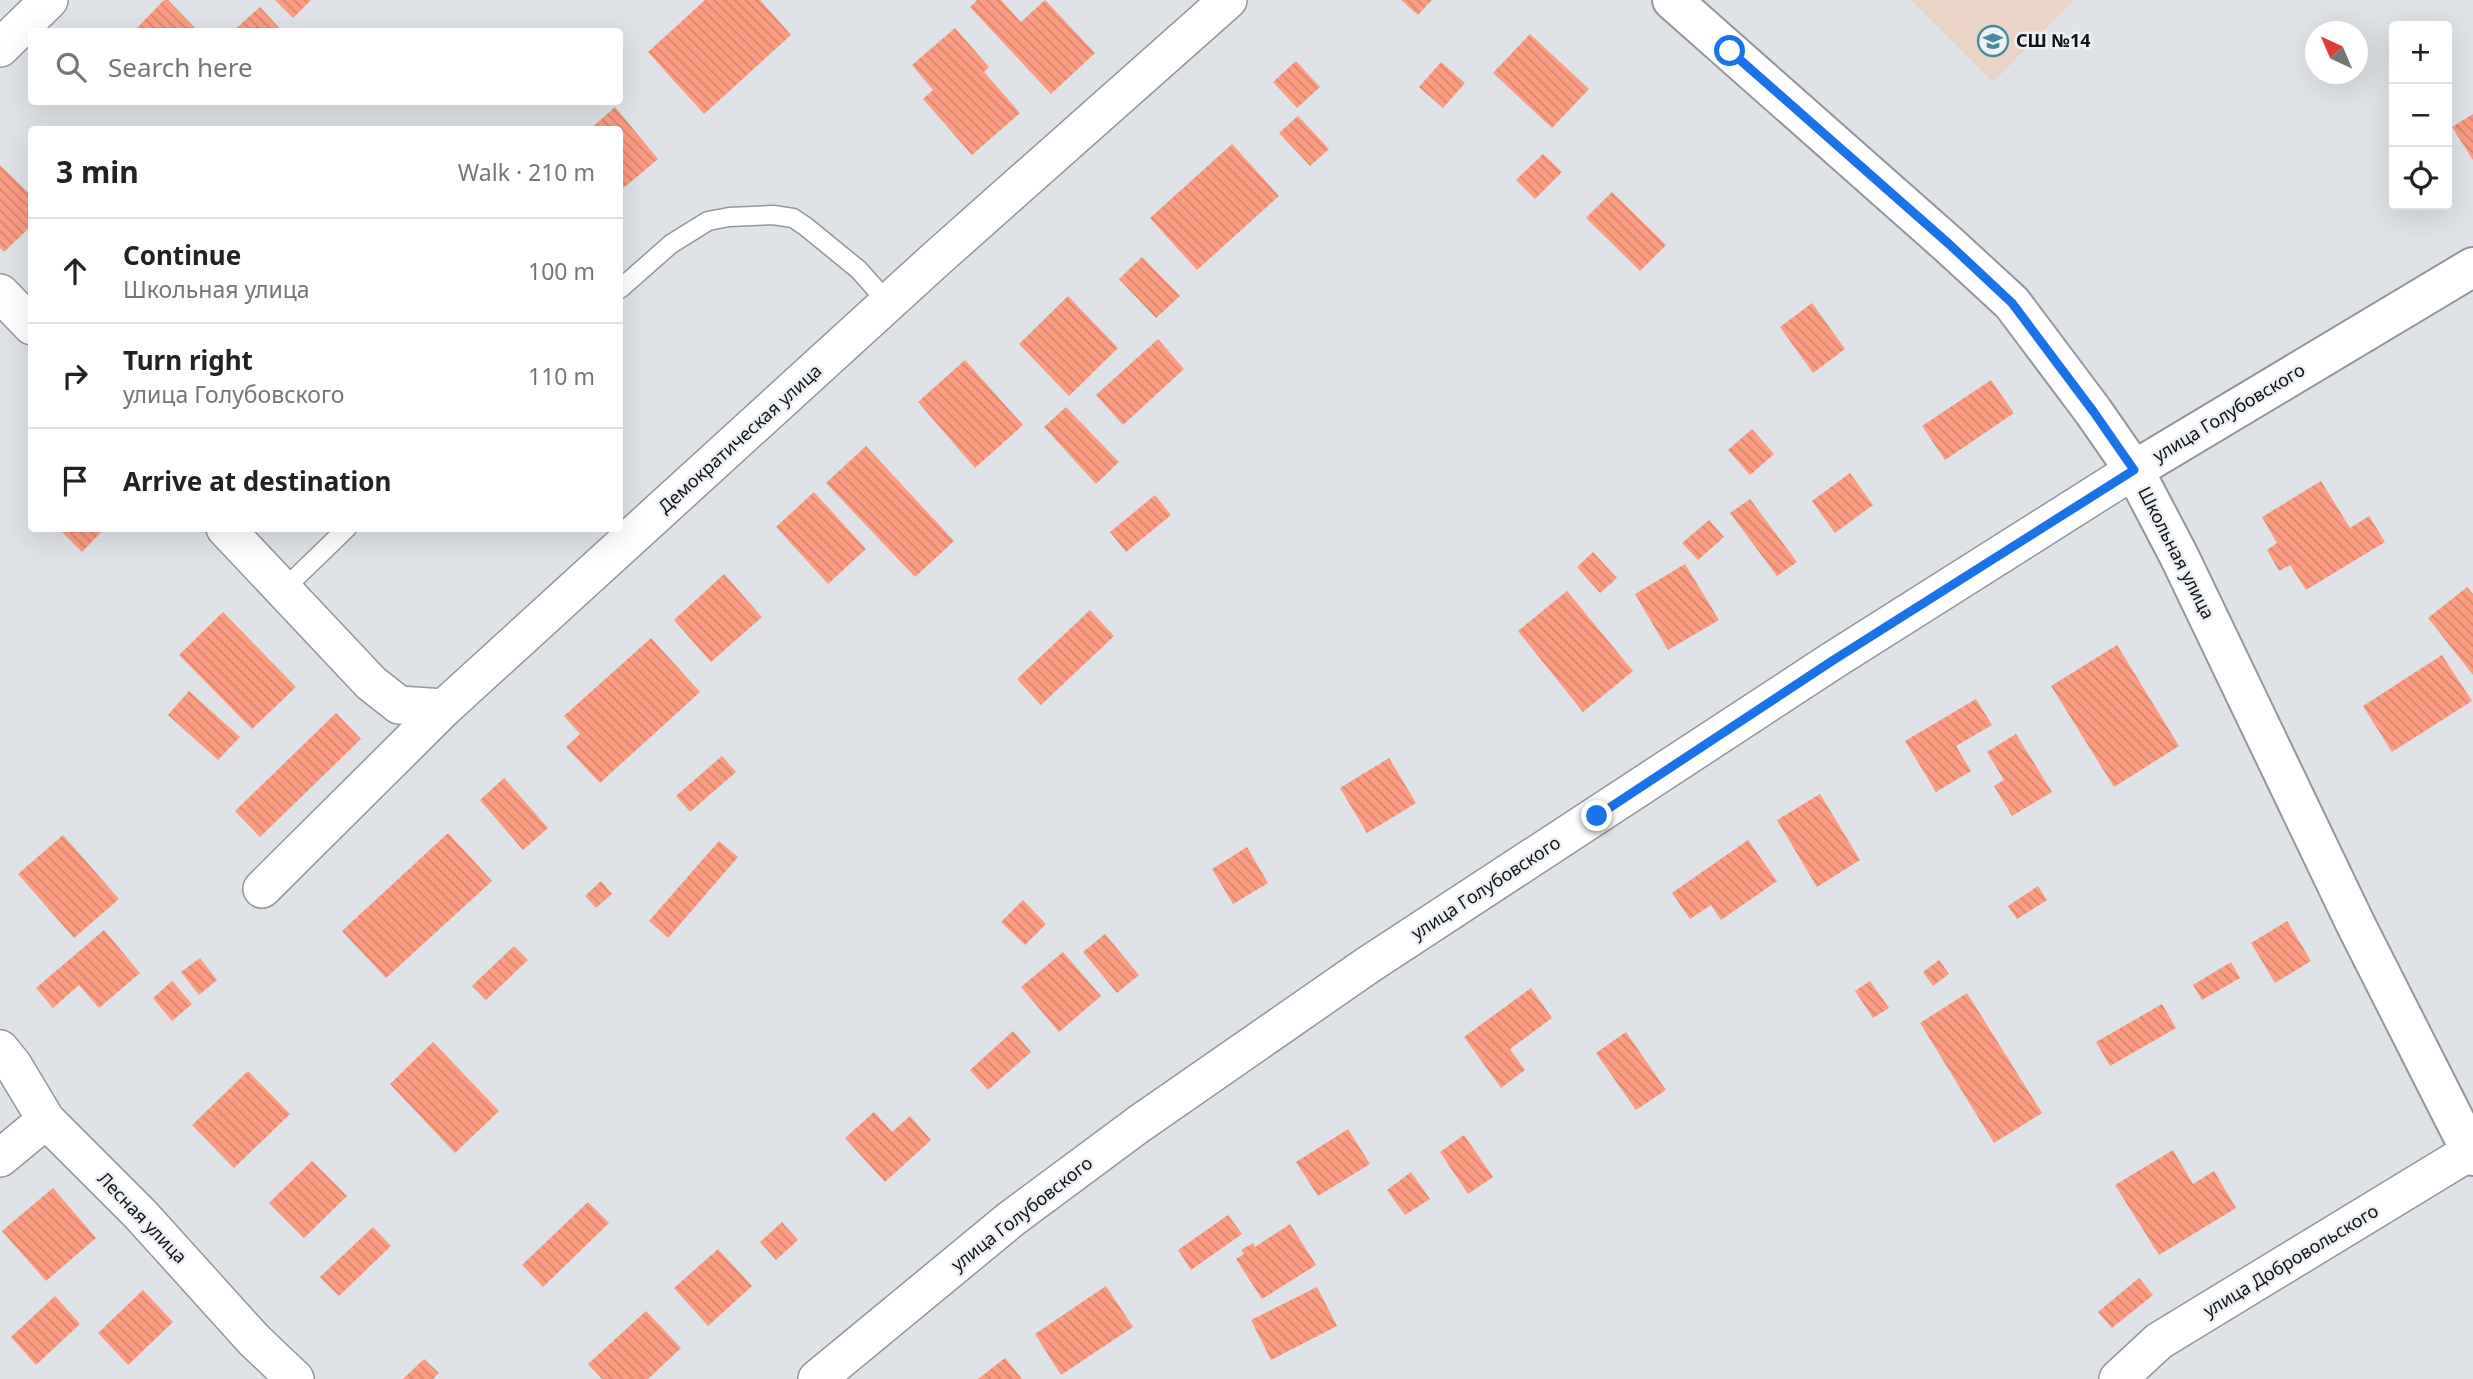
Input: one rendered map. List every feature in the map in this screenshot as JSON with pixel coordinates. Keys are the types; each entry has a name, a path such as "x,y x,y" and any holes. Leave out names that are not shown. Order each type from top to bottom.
{"street":[{"path":"0,48 48,0"},
{"name":"Демократическая улица","path":"262,890 444,708 888,303 1228,0"},
{"name":"Школьная улица","path":"1672,0 1949,244 2012,303 2134,470 2179,556 2356,925 2472,1154"},
{"name":"улица Голубовского","path":"817,1379 1011,1219 1139,1124 1357,973 1832,661 2134,470 2473,267"},
{"path":"0,293 28,322"},
{"path":"229,532 371,683 399,705 444,708"},
{"name":"Лесная улица","path":"0,1049 13,1065 46,1120 141,1214 254,1340 295,1379"},
{"path":"0,1158 46,1120"},
{"name":"улица Добровольского","path":"2118,1379 2159,1340 2472,1154"}],"lane":[{"path":"623,286 671,244 708,221 773,215 793,218 805,226 859,270 888,303"},
{"path":"283,590 343,532"}],"shaded area":[{"name":"СШ №14","path":"1911,0 2074,0 1993,82"}],"building":[{"path":"164,0 168,0 195,28 137,28"},
{"path":"275,0 311,0 293,18"},
{"path":"705,0 760,0 791,35 704,114 648,52"},
{"path":"977,0 1001,0 1021,22 1045,0 1095,53 1051,94 970,7"},
{"path":"1401,0 1432,0 1418,15"},
{"path":"260,7 279,28 236,28"},
{"path":"955,28 989,67 984,72 1020,113 972,155 923,99 933,90 912,65"},
{"path":"1530,34 1589,89 1552,128 1493,73"},
{"path":"1296,61 1320,87 1297,108 1273,82"},
{"path":"1441,62 1465,83 1443,108 1419,87"},
{"path":"615,107 658,159 623,188 623,126 594,126"},
{"path":"2473,114 2473,160 2452,127"},
{"path":"1298,116 1329,149 1310,166 1279,133"},
{"path":"1232,144 1279,196 1197,270 1150,218"},
{"path":"1543,154 1562,172 1535,199 1516,180"},
{"path":"0,165 28,192 28,229 4,252 0,248"},
{"path":"1612,192 1666,245 1640,271 1586,218"},
{"path":"1142,257 1180,296 1156,318 1119,279"},
{"path":"1068,296 1118,348 1069,396 1019,344"},
{"path":"1812,303 1845,349 1813,373 1780,327"},
{"path":"1158,339 1184,369 1123,425 1096,395"},
{"path":"965,360 1023,425 975,468 918,402"},
{"path":"1991,380 2014,413 1945,460 1922,426"},
{"path":"1066,407 1119,462 1096,484 1044,427"},
{"path":"1752,429 1774,454 1750,475 1728,450"},
{"path":"866,446 954,541 915,577 826,483"},
{"path":"1850,473 1873,505 1835,533 1812,501"},
{"path":"2321,481 2350,528 2369,516 2385,542 2306,590 2290,565 2279,571 2267,550 2277,543 2262,517"},
{"path":"814,492 866,549 828,584 776,527"},
{"path":"1155,495 1171,515 1126,552 1110,532"},
{"path":"1750,499 1797,562 1777,576 1730,513"},
{"path":"1709,520 1724,537 1698,560 1682,543"},
{"path":"62,532 101,532 82,552"},
{"path":"1593,552 1617,578 1600,593 1577,567"},
{"path":"1685,564 1719,620 1668,650 1635,594"},
{"path":"724,574 762,617 711,662 674,620"},
{"path":"2467,587 2473,594 2473,675 2428,618"},
{"path":"1567,591 1633,671 1583,712 1518,631"},
{"path":"1090,610 1114,636 1041,705 1017,679"},
{"path":"223,612 296,687 252,729 179,655"},
{"path":"651,638 700,692 600,783 566,747 580,734 564,716"},
{"path":"2117,645 2179,746 2114,787 2051,686"},
{"path":"2442,655 2472,701 2392,752 2363,706"},
{"path":"189,691 240,737 218,760 168,715"},
{"path":"1976,699 1992,725 1956,746 1971,771 1936,792 1905,741"},
{"path":"336,713 361,739 260,837 235,811"},
{"path":"2016,734 2052,792 2012,816 1994,786 2004,780 1987,752"},
{"path":"722,756 736,772 690,812 676,796"},
{"path":"1389,758 1416,803 1367,833 1340,788"},
{"path":"504,778 548,828 523,850 480,800"},
{"path":"1820,794 1860,860 1817,887 1777,820"},
{"path":"448,833 492,881 386,978 342,931"},
{"path":"63,835 119,899 74,938 18,874"},
{"path":"1748,840 1777,881 1721,920 1711,905 1690,919 1672,893"},
{"path":"719,841 738,857 668,938 649,921"},
{"path":"1247,847 1268,883 1233,904 1212,869"},
{"path":"601,881 612,894 596,908 585,896"},
{"path":"2038,886 2047,900 2017,919 2008,906"},
{"path":"1023,900 1046,924 1025,945 1001,922"},
{"path":"2287,921 2311,961 2275,983 2251,943"},
{"path":"104,930 140,973 99,1008 79,985 53,1008 36,988"},
{"path":"1105,934 1139,975 1117,993 1083,952"},
{"path":"514,946 528,960 486,1000 472,986"},
{"path":"1063,952 1101,996 1059,1032 1021,987"},
{"path":"200,958 217,980 199,995 181,972"},
{"path":"1939,960 1949,974 1933,986 1923,972"},
{"path":"2231,962 2240,978 2202,1000 2193,985"},
{"path":"172,981 192,1004 172,1021 153,998"},
{"path":"1870,981 1889,1008 1873,1018 1855,991"},
{"path":"1531,988 1552,1018 1510,1049 1525,1070 1501,1088 1464,1037"},
{"path":"1967,993 2042,1113 1994,1143 1920,1023"},
{"path":"2162,1004 2176,1028 2110,1066 2096,1042"},
{"path":"1013,1031 1031,1052 988,1090 970,1070"},
{"path":"1626,1032 1666,1090 1636,1110 1596,1053"},
{"path":"433,1042 499,1111 455,1153 390,1084"},
{"path":"248,1071 290,1114 234,1168 192,1125"},
{"path":"874,1112 892,1132 910,1116 931,1140 885,1182 845,1138"},
{"path":"1348,1129 1370,1164 1318,1196 1296,1162"},
{"path":"1464,1135 1493,1177 1468,1194 1440,1152"},
{"path":"2173,1150 2193,1184 2214,1171 2236,1208 2159,1255 2115,1185"},
{"path":"312,1161 347,1196 304,1238 269,1203"},
{"path":"1411,1172 1430,1199 1405,1215 1387,1190"},
{"path":"53,1188 96,1238 46,1281 2,1231"},
{"path":"588,1202 609,1223 543,1287 522,1265"},
{"path":"1228,1215 1242,1234 1191,1270 1178,1250"},
{"path":"782,1222 798,1240 776,1260 760,1242"},
{"path":"1290,1224 1316,1265 1262,1299 1236,1259 1244,1254 1241,1250 1253,1243 1255,1247"},
{"path":"373,1227 391,1246 339,1296 320,1277"},
{"path":"718,1249 752,1286 708,1326 674,1288"},
{"path":"2139,1278 2153,1295 2112,1328 2098,1312"},
{"path":"1106,1286 1133,1327 1061,1375 1035,1334"},
{"path":"1317,1287 1337,1326 1271,1360 1251,1320"},
{"path":"143,1290 173,1322 128,1365 98,1333"},
{"path":"55,1296 80,1324 36,1365 11,1337"},
{"path":"646,1311 681,1348 648,1379 602,1379 588,1364"},
{"path":"1005,1358 1022,1379 978,1379"},
{"path":"424,1359 439,1373 433,1379 403,1379"}],"place":[{"name":"СШ №14","path":"1993,41"}],"route":[{"path":"1597,816 1832,661 2134,470 2012,303 1730,51"}]}
